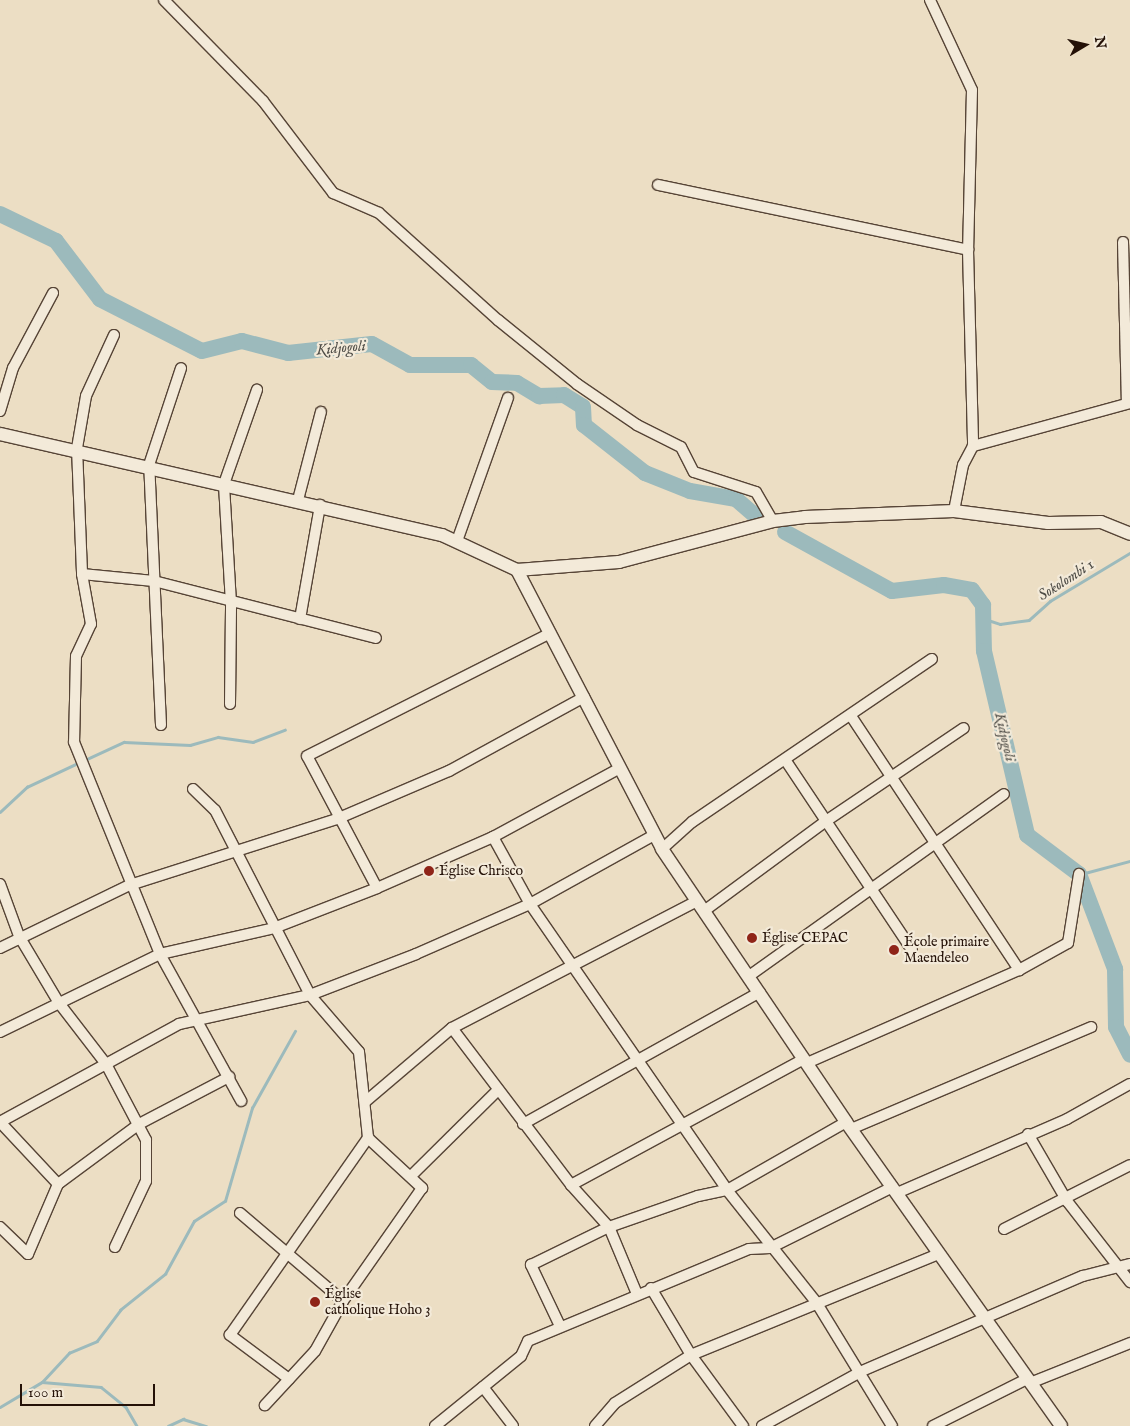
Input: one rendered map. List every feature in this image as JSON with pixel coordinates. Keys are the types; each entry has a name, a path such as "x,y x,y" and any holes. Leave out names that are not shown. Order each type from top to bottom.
{"street":[{"path":"164,0 263,101 333,192 379,213 498,320 577,384 637,425 681,447 694,472 756,492 772,521"},
{"path":"930,0 972,90 968,250 973,446 963,465 954,510"},
{"path":"658,185 968,250"},
{"path":"973,446 1129,403 1124,242"},
{"path":"0,411 13,368 53,293"},
{"path":"114,335 86,396 77,448 82,574 91,624 76,656 74,742 130,885 160,954 198,1018 241,1102"},
{"path":"161,725 149,465 181,368"},
{"path":"230,704 231,603 224,484 257,390"},
{"path":"456,541 508,398"},
{"path":"298,500 321,412"},
{"path":"0,434 77,448 320,505 456,541 517,570 619,562 772,521 954,510 1048,523 1101,522 1130,534"},
{"path":"300,619 320,505"},
{"path":"517,570 584,697 618,770 662,849 760,992 848,1126 895,1190 938,1254 988,1318 1061,1426"},
{"path":"82,574 154,581 231,603 376,638"},
{"path":"377,888 337,819 307,756 550,633"},
{"path":"662,849 692,822 786,761 932,659"},
{"path":"0,948 19,936 130,885 337,819 449,771 584,697"},
{"path":"851,716 889,776 1020,970"},
{"path":"365,1102 452,1028 700,906 889,776 964,728"},
{"path":"786,761 912,950"},
{"path":"0,1032 160,954 274,928 377,888 493,838 618,770"},
{"path":"193,789 215,810 234,853 310,995 359,1052 368,1138 285,1251 230,1335 289,1379"},
{"path":"748,976 936,846 1004,794"},
{"path":"58,1184 0,1122 106,1064 198,1018 310,995 530,904 654,835"},
{"path":"493,838 530,904 573,968 639,1060 727,1190 770,1248 816,1302 862,1371 892,1426"},
{"path":"571,1185 682,1123 806,1061 1020,970 1068,943 1079,874"},
{"path":"0,884 19,936 59,1003 106,1064 146,1140 146,1181 115,1247"},
{"path":"523,1124 760,992"},
{"path":"560,1326 531,1265 609,1227 698,1196 727,1190 848,1126 1091,1027"},
{"path":"452,1028 497,1091 571,1185 609,1227 637,1294"},
{"path":"0,1227 28,1254 58,1184 139,1124 229,1078"},
{"path":"435,1426 521,1356 528,1342 560,1326 749,1249 770,1248 895,1190 1066,1119 1130,1084"},
{"path":"412,1175 497,1091"},
{"path":"1028,1134 1067,1201 1130,1282"},
{"path":"265,1405 315,1351 343,1301 422,1188 412,1175 368,1138"},
{"path":"1004,1230 1067,1201 1130,1166"},
{"path":"240,1213 343,1301"},
{"path":"595,1426 615,1404 691,1355 816,1302 938,1254"},
{"path":"762,1426 862,1371 1117,1266 1130,1264"},
{"path":"651,1288 691,1355 743,1426"},
{"path":"933,1426 1029,1381 1130,1343"},
{"path":"483,1387 513,1426"}],"waterway":[{"name":"Kidjogoli","path":"0,214 56,241 100,299 202,351 242,341 288,353 372,344 410,365 471,365 492,382 517,383 539,396 564,395 583,407 584,425 645,473 690,491 736,499 758,518"},
{"name":"Kidjogoli","path":"785,532 892,591 944,585 972,590 983,605 984,651 1027,835 1079,874 1115,969 1116,1027 1130,1055"},
{"name":"Sokolombi 1","path":"985,619 1000,624 1029,620 1050,601 1130,553"},
{"path":"85,760 124,742 190,745 218,737 253,742 285,730"},
{"path":"0,812 27,787 80,762"},
{"path":"1081,874 1130,861"},
{"path":"0,1407 42,1382 69,1353 97,1341 120,1310 165,1274 194,1221 225,1201 252,1108 295,1031"},
{"path":"42,1382 101,1387 126,1407 137,1426"},
{"path":"168,1426 183,1419 206,1426"}],"place":[{"name":"Église Chrisco","path":"429,871"},
{"name":"Église CEPAC","path":"752,938"},
{"name":"École primaire Maendeleo","path":"894,950"},
{"name":"Église catholique Hoho 3","path":"315,1302"}]}
